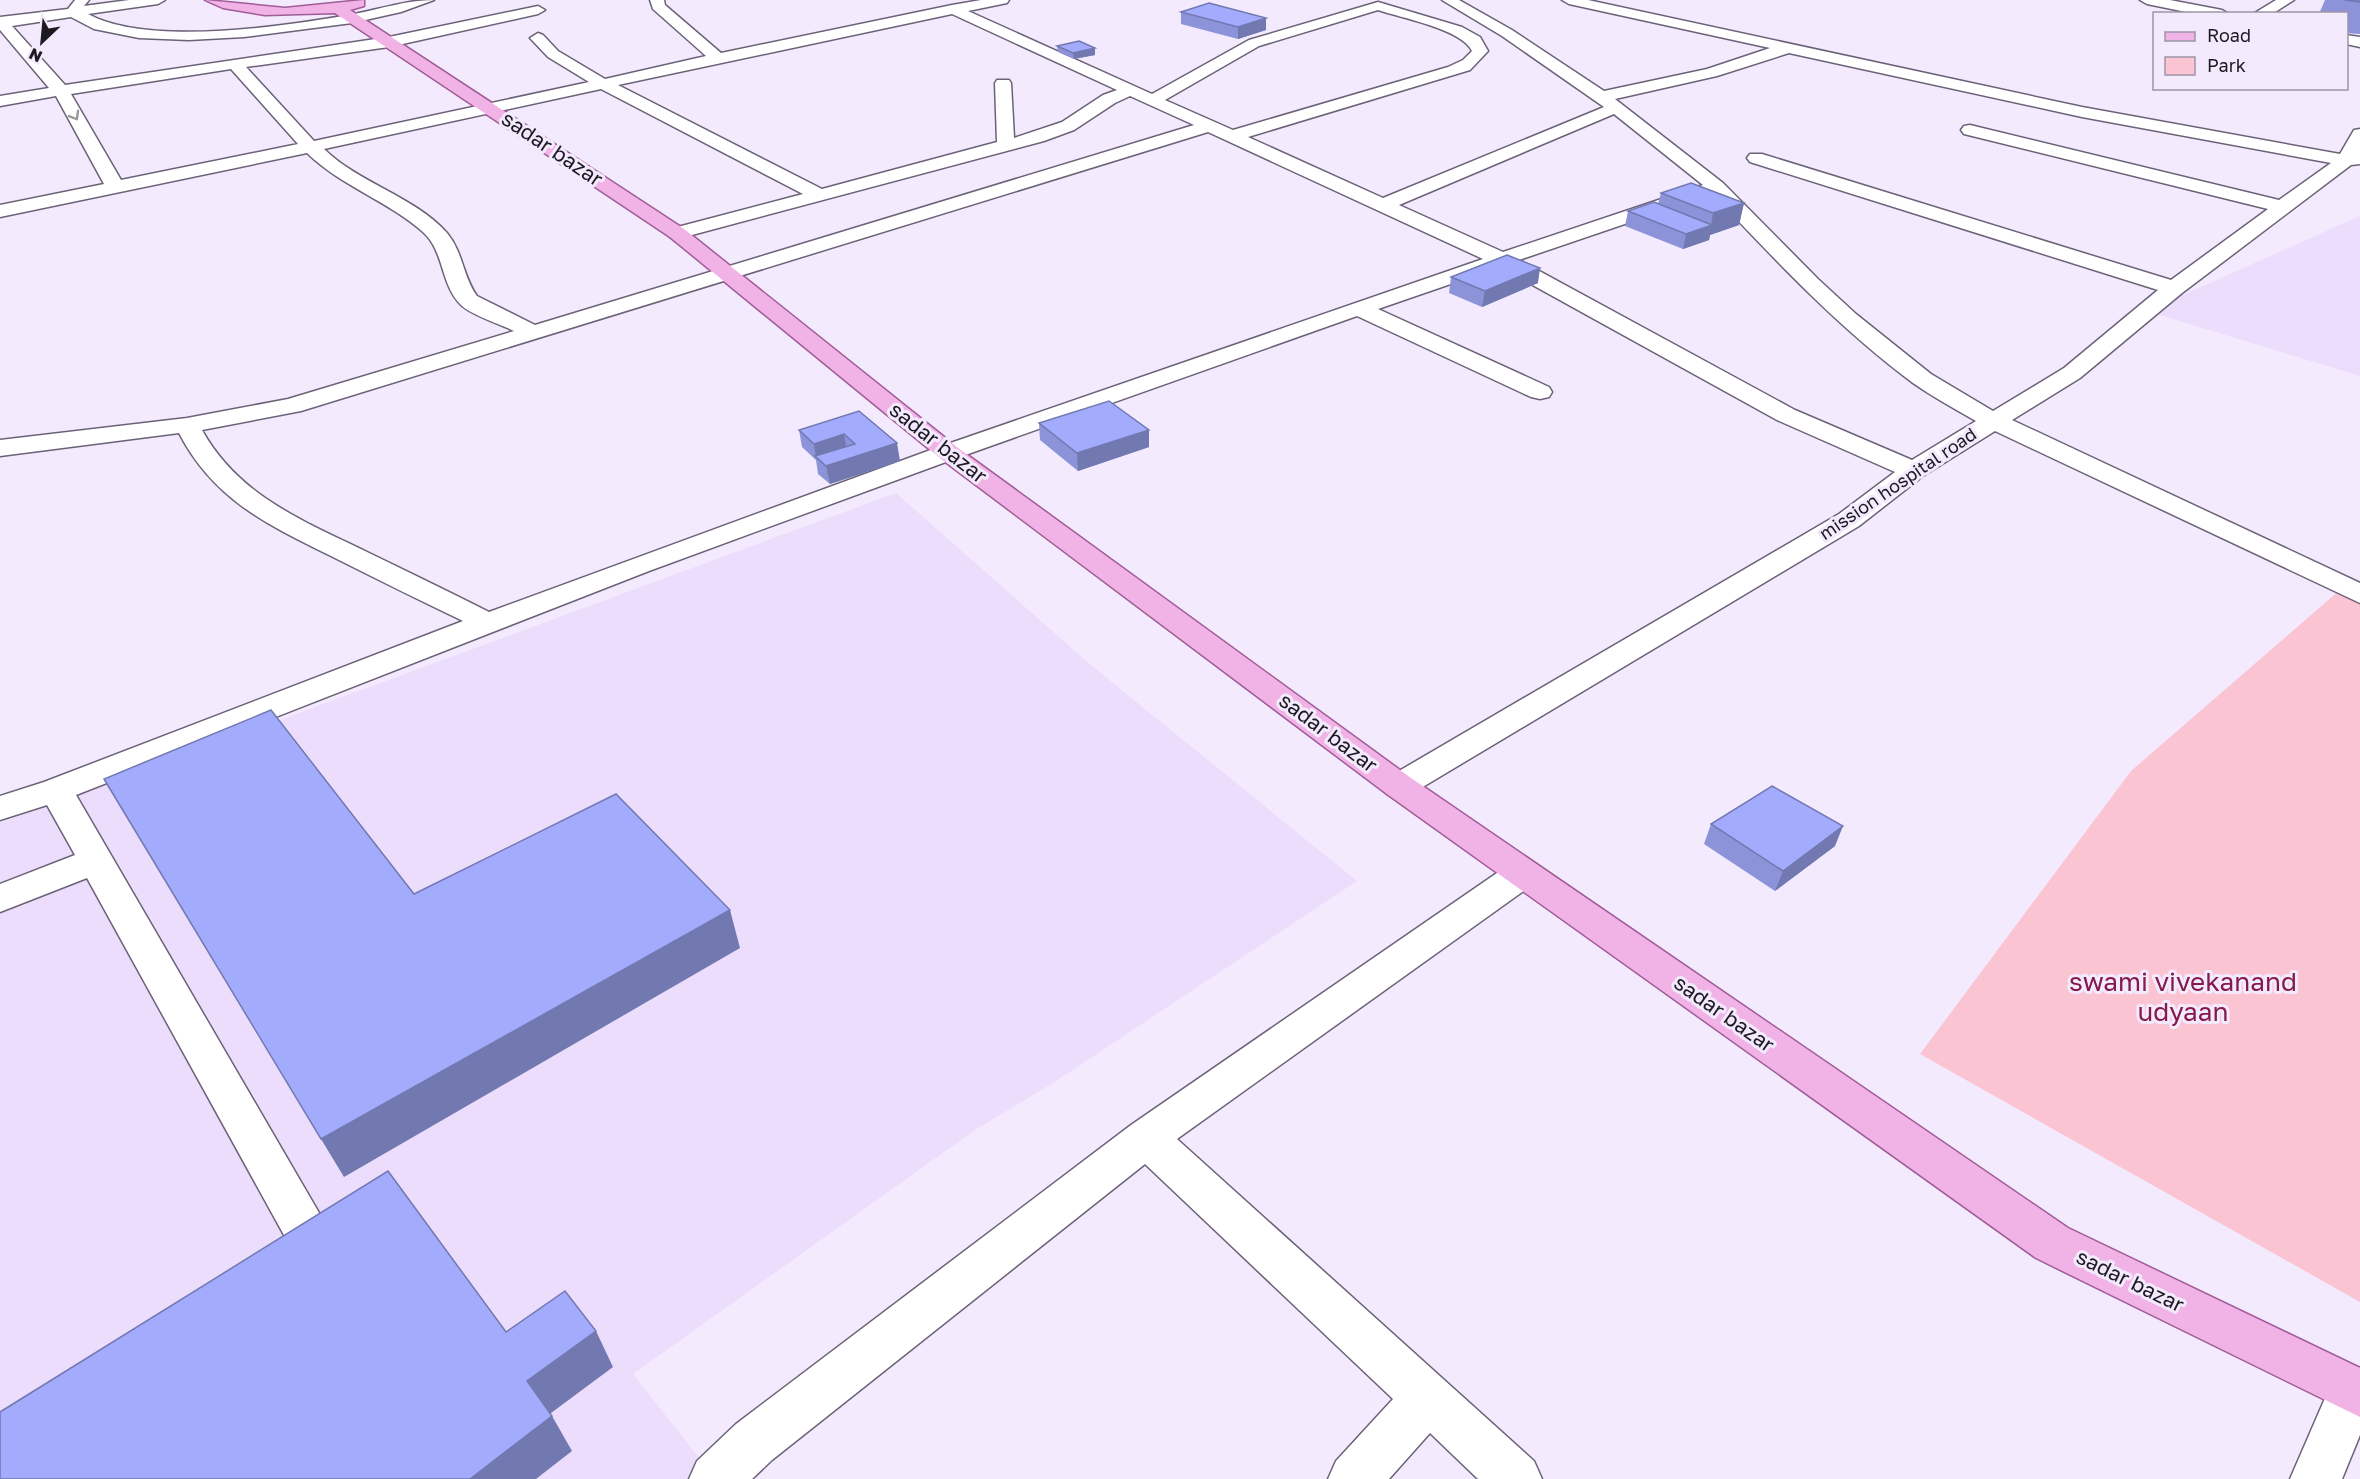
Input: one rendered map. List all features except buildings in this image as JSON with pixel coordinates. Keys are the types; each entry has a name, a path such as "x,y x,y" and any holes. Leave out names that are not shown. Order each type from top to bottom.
{"main road":[{"path":"212,0 264,10 353,9"},
{"name":"sadar bazar","path":"353,9 389,42 677,233 949,453 1399,786 2052,1243 2357,1391"}],"street":[{"path":"115,186 61,91 3,28 78,6 158,0"},
{"path":"78,6 81,21 121,30 216,34 274,30 353,9 427,0"},
{"path":"657,0 658,6 718,58"},
{"path":"0,211 311,145 493,110 718,58 1002,0"},
{"path":"1449,0 1507,33 1609,103 1716,187 1810,284 1872,341 1923,379 1992,421 2360,594"},
{"path":"1569,0 2082,112 2353,160"},
{"path":"1624,12 1650,0"},
{"path":"2147,0 2211,12"},
{"path":"2264,12 2287,0"},
{"path":"1233,136 1443,74 1475,60 1480,51 1475,40 1457,30 1378,6 1344,1"},
{"path":"132,2 166,21 216,34"},
{"path":"1152,100 1254,43 1378,6 1409,2"},
{"path":"952,9 1501,259 1786,415 1914,470"},
{"path":"0,101 389,42 538,10"},
{"path":"538,38 553,54 603,84 820,195"},
{"path":"1383,205 1433,185 1609,103 1711,74 1787,48"},
{"path":"236,65 334,167 440,237 453,254 461,292 469,300 531,331"},
{"path":"1003,83 1006,146"},
{"path":"677,233 1006,146 1068,126 1109,99 1131,90"},
{"path":"0,448 187,425 292,406 531,331 727,274 1210,126"},
{"path":"1971,130 2283,207"},
{"name":"mission hospital road","path":"1399,786 1849,520 1914,470 2072,373 2175,288 2283,207 2353,160 2360,134"},
{"path":"1756,158 2175,288"},
{"path":"0,808 56,790 487,622 949,453 1501,259 1716,187"},
{"path":"1360,309 1540,392"},
{"path":"187,425 199,447 227,481 268,514 487,622"},
{"path":"56,790 306,1232"},
{"path":"0,899 95,861"},
{"path":"715,1479 754,1442 1146,1138 1523,873"},
{"path":"1146,1138 1516,1479"},
{"path":"2316,1479 2357,1391"},
{"path":"1354,1479 1428,1398"}],"shaded area":[{"path":"2360,216 2360,376 2147,311"},
{"path":"896,493 1092,666 1357,881 1053,1083 975,1130 633,1374 711,1473 705,1479 0,1479 0,823"}],"green space":[{"name":"swami vivekanand udyaan","path":"2341,589 2360,598 2360,1302 1920,1054 2131,771"}]}
